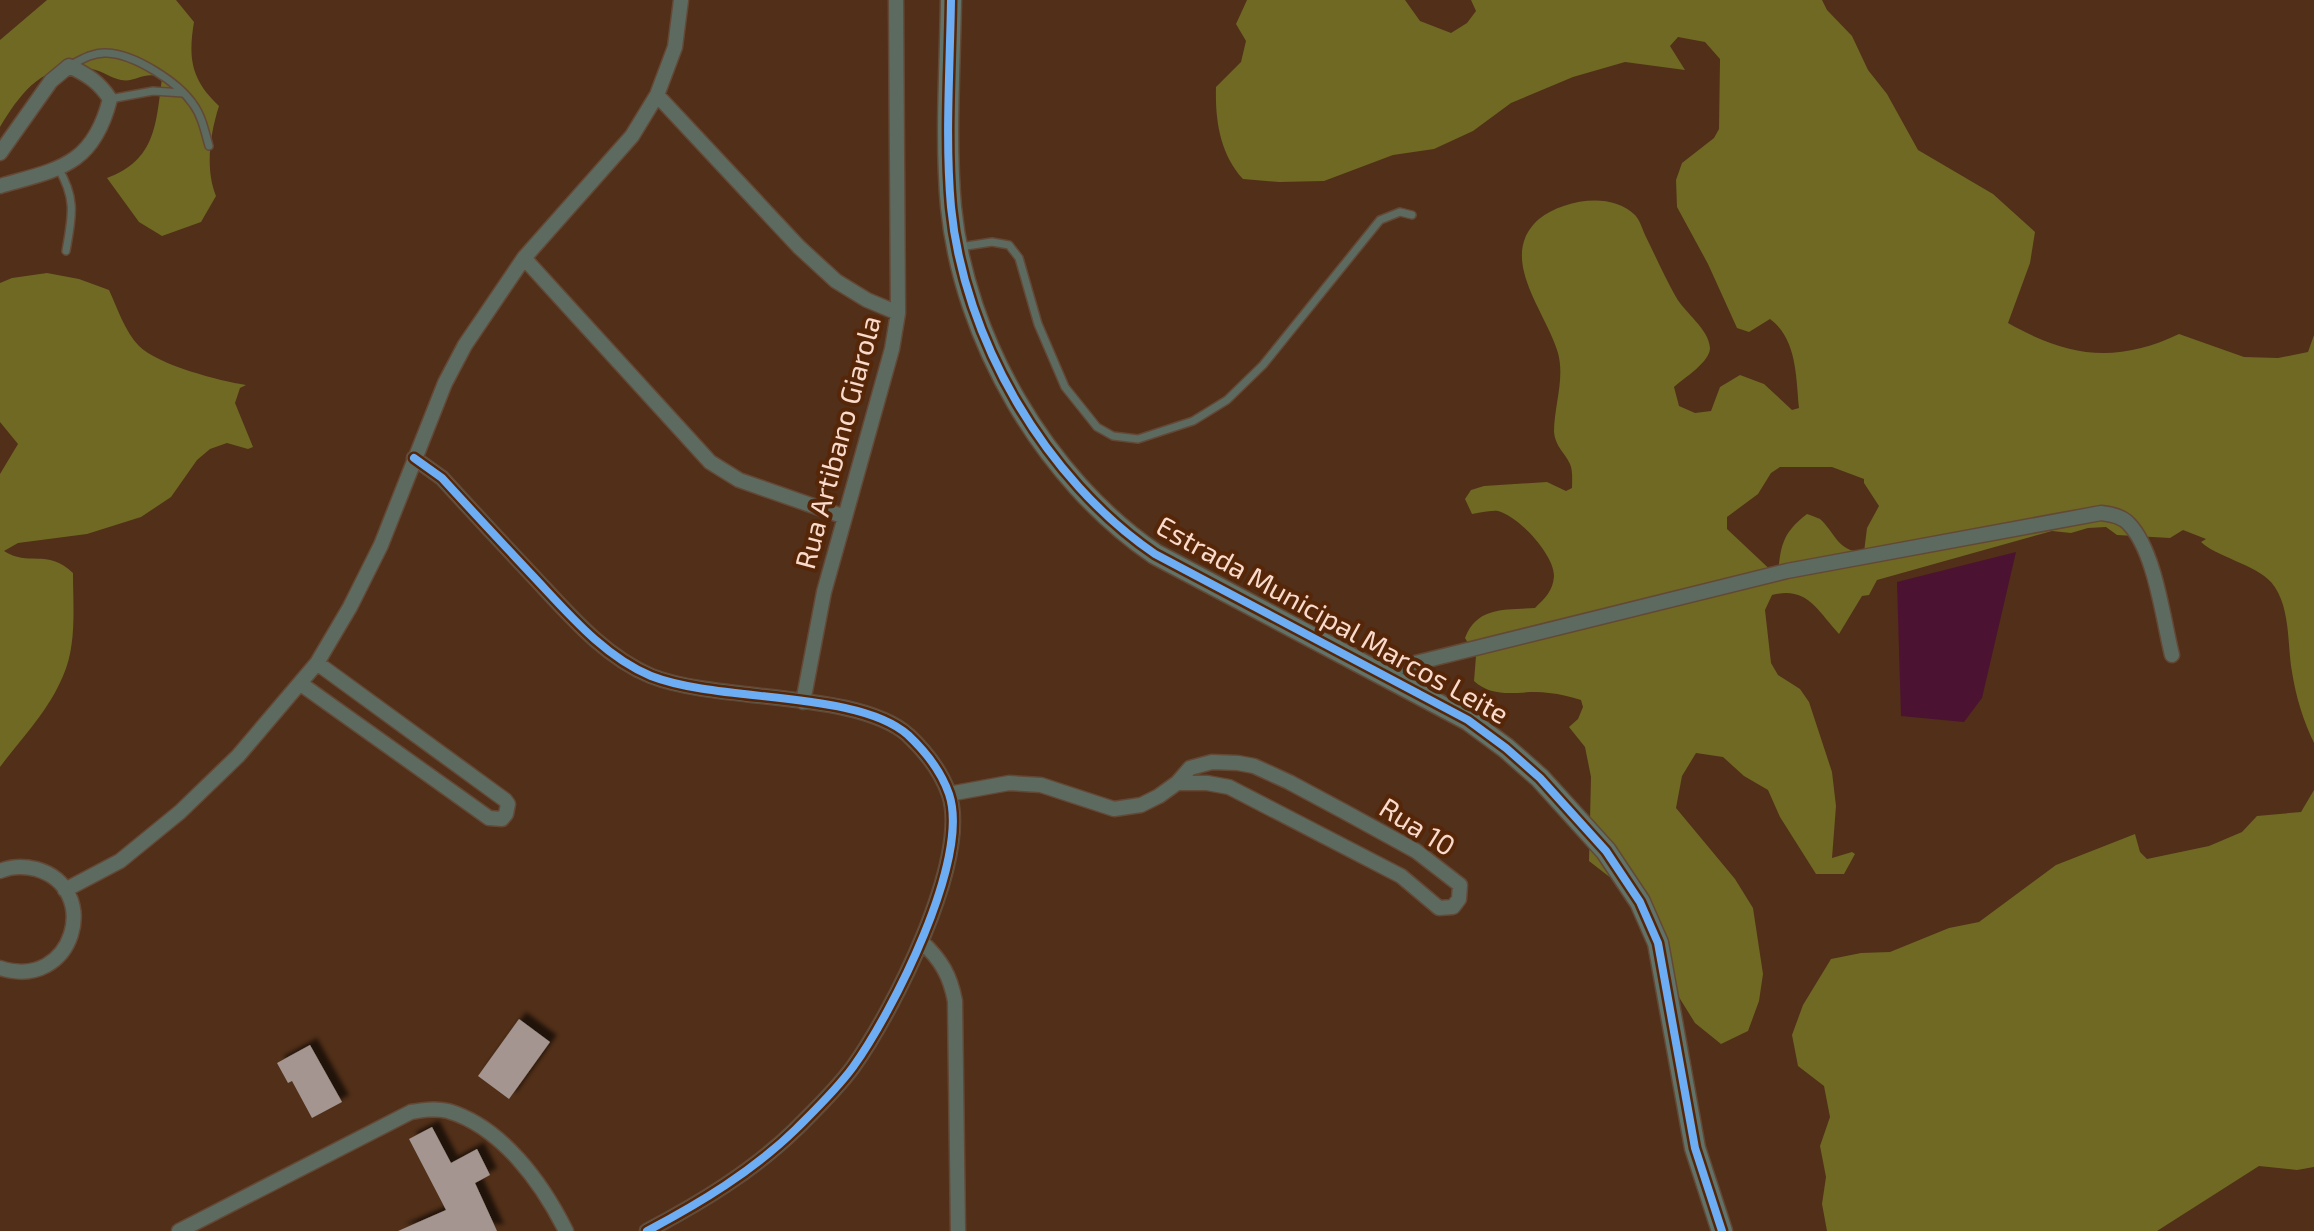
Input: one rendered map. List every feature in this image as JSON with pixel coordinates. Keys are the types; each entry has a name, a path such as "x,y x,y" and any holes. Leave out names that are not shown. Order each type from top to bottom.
{"street":[{"path":"65,890 120,861 180,812 238,756 317,663 381,545 445,383 465,345 524,258 632,136 657,95 675,47 681,0"},
{"name":"Rua Artibano Giarola","path":"803,702 824,592 892,349 898,313 896,0"},
{"name":"Estrada Municipal Marcos Leite","path":"951,0 949,149 951,206 957,248 984,339 1031,424 1086,495 1123,532 1155,554 1468,720 1540,778 1606,851 1640,902 1658,943 1695,1148 1722,1231"},
{"path":"0,153 51,81 69,66 90,76 110,99 94,141 73,161 0,186"},
{"path":"657,95 808,256 836,281 867,300 898,313"},
{"path":"524,258 710,462 739,480 845,517"},
{"path":"414,458 442,478 579,626 615,655 650,675 697,689 841,708 874,717 905,732 930,757 949,794 953,821 951,853 922,942 894,1000 852,1069 794,1130 752,1167 690,1208 647,1231"},
{"path":"1379,672 1787,571 2101,513 2127,522 2138,535 2150,563 2172,655"},
{"path":"301,684 489,818 502,819 506,814 508,804 505,800 317,663"},
{"name":"Rua 10","path":"949,794 1009,783 1041,785 1114,809 1141,805 1177,783 1190,768 1212,762 1254,766 1416,851 1460,885 1459,899 1453,907 1439,908 1401,876 1229,787 1177,783"},
{"path":"1229,787 1238,763"},
{"path":"0,871 23,867 39,870 54,878 65,890 74,913 72,937 60,957 40,970 16,973 0,968"},
{"path":"922,942 940,959 950,977 955,1001 958,1231"},
{"path":"179,1231 411,1112 430,1109 446,1111 471,1121 494,1138 524,1165 551,1200 566,1231"}],"lane":[{"path":"69,66 91,55 107,53 144,64 194,105 209,146"},
{"path":"110,99 153,91 183,93"},
{"path":"58,168 71,195 66,251"},
{"path":"957,248 992,242 1009,245 1019,258 1038,324 1065,387 1097,427 1113,436 1138,439 1193,421 1227,400 1263,365 1380,220 1400,212 1412,215"}],"shaded area":[{"path":"47,0 176,0 194,22 191,47 194,68 202,87 219,106 210,151 216,196 201,222 162,236 139,222 107,178 123,170 144,151 155,125 162,78 151,75 121,80 92,69 61,69 48,74 27,90 0,127 0,40"},
{"path":"1247,0 1405,0 1420,21 1451,33 1467,23 1476,11 1471,0 1822,0 1827,10 1852,36 1868,70 1887,94 1918,150 1993,194 2035,232 2030,263 2008,323 2072,349 2113,353 2156,344 2179,334 2244,357 2278,358 2308,352 2314,335 2314,743 2296,690 2285,613 2277,591 2264,576 2207,547 2201,542 2206,539 2183,530 2170,538 2117,535 2106,527 2071,533 2052,531 1877,580 1869,595 1862,596 1839,634 1803,597 1784,593 1772,595 1765,610 1771,663 1778,675 1800,689 1809,702 1832,772 1836,806 1832,858 1852,852 1855,854 1844,874 1816,874 1780,817 1768,790 1744,776 1723,757 1696,753 1682,776 1676,808 1735,879 1753,908 1763,974 1759,1001 1748,1031 1721,1044 1695,1023 1677,994 1658,936 1616,882 1589,861 1591,777 1585,747 1569,727 1578,719 1583,707 1581,700 1539,692 1500,693 1482,687 1474,681 1476,656 1465,638 1470,628 1485,615 1503,610 1535,608 1550,590 1554,576 1542,547 1515,520 1498,511 1472,514 1465,499 1471,490 1484,486 1547,482 1566,491 1572,488 1571,467 1554,432 1560,373 1558,353 1523,267 1522,250 1527,234 1549,212 1574,203 1600,201 1625,208 1637,217 1676,297 1709,341 1706,359 1674,387 1679,406 1695,413 1711,411 1720,387 1740,375 1764,384 1792,410 1799,408 1794,359 1786,337 1770,319 1749,332 1737,328 1708,264 1677,207 1676,180 1682,163 1714,138 1719,129 1720,59 1705,42 1678,37 1670,46 1685,70 1625,62 1573,77 1511,103 1473,131 1434,149 1393,155 1324,181 1279,182 1243,179 1229,159 1220,136 1216,87 1241,62 1246,41 1236,24","holes":["1780,467 1832,467 1864,479 1879,506 1867,528 1864,552 1848,549 1820,519 1807,514 1787,534 1778,577 1727,529 1727,517 1758,494 1771,473"]},
{"path":"47,273 79,279 109,290 130,334 139,346 160,360 246,385 240,388 235,403 253,447 248,449 227,443 210,449 197,460 171,497 141,517 87,534 18,543 4,551 21,558 55,561 73,573 74,612 70,651 57,688 0,767 0,474 18,444 0,422 0,283"},
{"path":"2016,552 1982,698 1964,722 1901,716 1897,582"},
{"path":"2314,790 2314,1167 2297,1170 2259,1166 2157,1231 1827,1231 1822,1204 1826,1177 1820,1146 1830,1117 1824,1086 1798,1066 1792,1035 1803,1005 1831,959 1861,953 1890,952 1949,928 1979,922 2056,865 2135,834 2140,852 2147,859 2209,846 2242,832 2257,816 2301,812"}],"building":[{"path":"519,1019 550,1042 509,1099 478,1076"},
{"path":"310,1045 342,1102 312,1118 292,1081 288,1083 277,1063"},
{"path":"432,1127 451,1163 477,1149 490,1175 475,1183 497,1231 398,1231 446,1210 409,1139"}],"cycle path":[{"path":"951,0 948,156 951,207 959,257 992,355 1017,402 1046,446 1079,487 1115,523 1155,554 1468,720 1540,778 1606,851 1640,902 1658,943 1695,1148 1722,1231"},
{"path":"414,458 442,478 559,604 617,657 651,676 680,684 822,704 885,721 908,735 920,748 937,769 949,794 953,822 949,856 939,895 888,1011 853,1067 811,1114 762,1159 706,1197 647,1231"}]}
